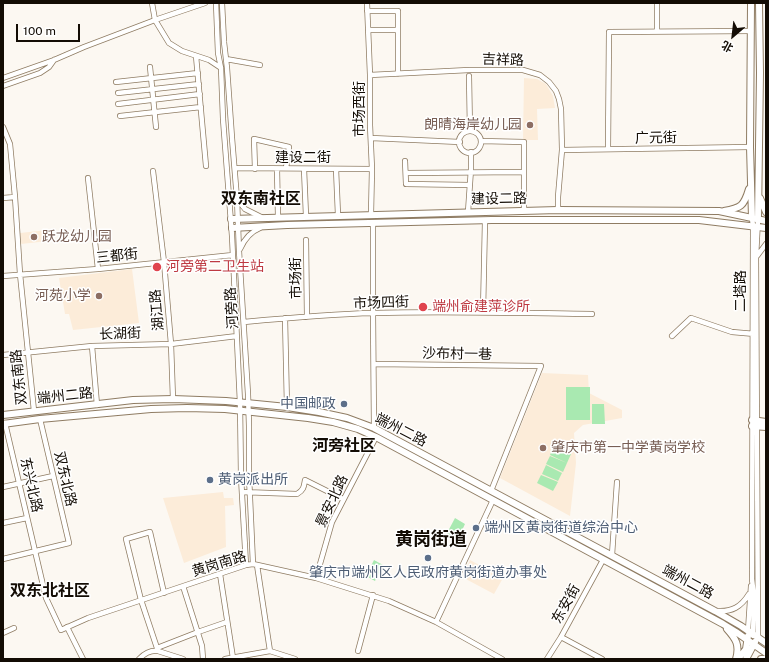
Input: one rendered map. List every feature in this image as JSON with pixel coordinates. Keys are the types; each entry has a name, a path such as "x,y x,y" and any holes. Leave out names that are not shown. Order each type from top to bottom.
{"main road":[{"path":"751,3 750,147 751,184 755,218"},
{"path":"755,218 759,195 763,71 759,3"},
{"path":"719,211 732,210 742,205 746,201 751,184"},
{"path":"759,195 766,212"},
{"name":"建设二路","path":"231,219 558,210 719,211 766,221"},
{"path":"699,220 701,217 700,211"},
{"path":"286,217 287,225"},
{"name":"建设二路","path":"235,228 287,225 485,221 699,220 766,228"},
{"name":"端州二路","path":"3,415 133,400 173,399 226,401 287,407 347,418 374,428 715,611 766,643"},
{"path":"225,409 226,401"},
{"path":"273,415 274,406"},
{"name":"端州二路","path":"4,424 40,419 151,409 187,408 225,409 308,418 333,422 358,429 376,437 723,624 766,653"},
{"path":"754,423 766,422"},
{"path":"754,423 766,427"},
{"path":"669,595 672,588"},
{"path":"723,624 736,639 738,645 737,659"},
{"path":"737,659 746,649 747,640 753,634"},
{"path":"746,659 754,645 753,634"}],"street":[{"path":"152,3 155,20 169,42 182,52 209,60 221,68"},
{"path":"3,78 54,60 155,20 205,3"},
{"name":"河旁路","path":"216,3 218,53 221,68 223,119 231,219 235,228 239,251 244,322 249,412 250,492 255,564 270,651"},
{"name":"河旁路","path":"222,3 238,219 235,228 233,255 246,565"},
{"name":"市场西街","path":"367,3 372,169 371,214"},
{"path":"657,3 657,31"},
{"path":"367,11 398,10 398,74"},
{"path":"368,30 398,30"},
{"path":"608,149 609,32 751,31"},
{"path":"209,60 218,53"},
{"path":"196,56 206,166"},
{"path":"226,59 260,65"},
{"path":"3,86 40,73 54,60"},
{"path":"150,66 156,127"},
{"name":"吉祥路","path":"370,76 470,70 523,70 540,75 556,90 561,109 562,150 558,210"},
{"path":"116,82 198,73"},
{"path":"469,76 470,131"},
{"path":"118,93 199,84"},
{"path":"118,104 200,94"},
{"path":"120,116 201,107"},
{"name":"双东南路","path":"3,127 10,144 20,274 34,411"},
{"path":"470,131 477,133 481,141 480,147 477,150 467,152 462,148 460,139 464,133 470,131"},
{"path":"371,138 460,142"},
{"path":"255,168 254,139 289,147 286,168"},
{"path":"481,141 524,142 524,210"},
{"name":"广元街","path":"562,150 750,147"},
{"path":"468,212 471,152"},
{"path":"405,161 406,184 470,185"},
{"name":"建设二街","path":"235,168 372,169"},
{"path":"277,168 278,217"},
{"path":"304,169 306,216"},
{"path":"336,169 338,215"},
{"name":"湖江路","path":"153,171 164,262 171,344 173,399"},
{"path":"406,173 523,172"},
{"path":"88,178 98,269"},
{"path":"3,198 15,197"},
{"path":"237,199 245,209 262,217"},
{"path":"755,218 756,226"},
{"path":"483,312 485,221"},
{"path":"373,223 372,313 374,428"},
{"name":"二塔路","path":"753,634 754,597 752,579 756,226"},
{"name":"二塔路","path":"755,334 756,226"},
{"path":"239,251 244,242 256,229 264,227"},
{"name":"市场街","path":"306,240 307,317"},
{"path":"756,257 766,244"},
{"name":"三都街","path":"3,276 98,269 233,255"},
{"name":"市场四街","path":"244,322 372,313 483,312 592,314"},
{"path":"285,318 287,407"},
{"path":"672,336 691,318 732,332 755,334"},
{"name":"长湖街","path":"3,355 92,346 171,344 237,336"},
{"path":"92,346 97,404"},
{"name":"沙布村一巷","path":"374,364 541,366 491,491"},
{"name":"双东北路","path":"35,551 69,543 40,419"},
{"name":"二塔路","path":"753,634 754,423"},
{"name":"东兴北路","path":"4,424 20,483 35,551"},
{"name":"景安北路","path":"316,578 332,522 376,437"},
{"path":"3,487 53,476"},
{"path":"242,492 297,494 303,490 304,480 343,499"},
{"path":"612,556 617,482"},
{"path":"436,622 493,500"},
{"path":"3,524 27,518"},
{"path":"157,649 126,540 150,532 164,593"},
{"path":"3,559 35,551 46,598 61,630 67,627 83,659"},
{"name":"东安街","path":"547,659 604,560"},
{"name":"黄岗南路","path":"67,627 88,618 183,586 246,565 255,564 316,578 389,600 436,622 502,659"},
{"path":"220,574 233,658"},
{"name":"二塔路","path":"752,579 750,593 753,634"},
{"path":"183,586 202,646 203,659"},
{"path":"715,611 724,612 737,607 750,593"},
{"path":"358,651 373,595"},
{"path":"139,659 157,649 227,622"},
{"path":"3,633 14,628"},
{"path":"561,636 602,659"},
{"path":"157,649 183,659"},
{"path":"225,659 270,651 295,659"}],"shaded area":[{"name":"朗晴海岸幼儿园","path":"524,78 537,79 546,84 553,96 555,108 537,109 538,140 523,140"},
{"name":"跃龙幼儿园","path":"47,230 48,241 21,244 20,233"},
{"name":"河苑小学","path":"132,269 139,323 73,330 69,314 65,314 59,278"},
{"name":"肇庆市第一中学黄岗学校","path":"542,373 588,375 589,393 622,410 622,418 583,425 574,433 576,463 570,516 500,478"},
{"path":"223,492 224,498 233,498 234,505 225,506 226,547 184,563 163,498"},
{"path":"470,560 503,578 494,594 462,577"}],"green space":[{"path":"566,387 590,387 590,420 566,420"},
{"path":"592,404 604,404 605,424 592,424"},
{"path":"554,446 571,454 567,463 550,455"},
{"path":"550,456 567,463 563,472 546,464"},
{"path":"546,465 562,473 558,481 542,474"},
{"path":"541,475 558,482 553,491 537,483"},
{"path":"455,518 465,524 457,541 446,535"},
{"path":"374,560 383,565 375,581 366,576"}],"place":[{"name":"朗晴海岸幼儿园","path":"530,125"},
{"name":"跃龙幼儿园","path":"34,237"},
{"name":"河旁第二卫生站","path":"157,267"},
{"name":"河苑小学","path":"99,296"},
{"name":"端州俞建萍诊所","path":"423,307"},
{"name":"中国邮政","path":"344,404"},
{"name":"肇庆市第一中学黄岗学校","path":"543,448"},
{"name":"黄岗派出所","path":"210,480"},
{"name":"端州区黄岗街道综治中心","path":"476,528"},
{"name":"肇庆市端州区人民政府黄岗街道办事处","path":"428,558"}],"district":[{"name":"双东南社区","path":"261,199"},
{"name":"河旁社区","path":"344,446"},
{"name":"黄岗街道","path":"431,539"},
{"name":"双东北社区","path":"50,591"}]}
